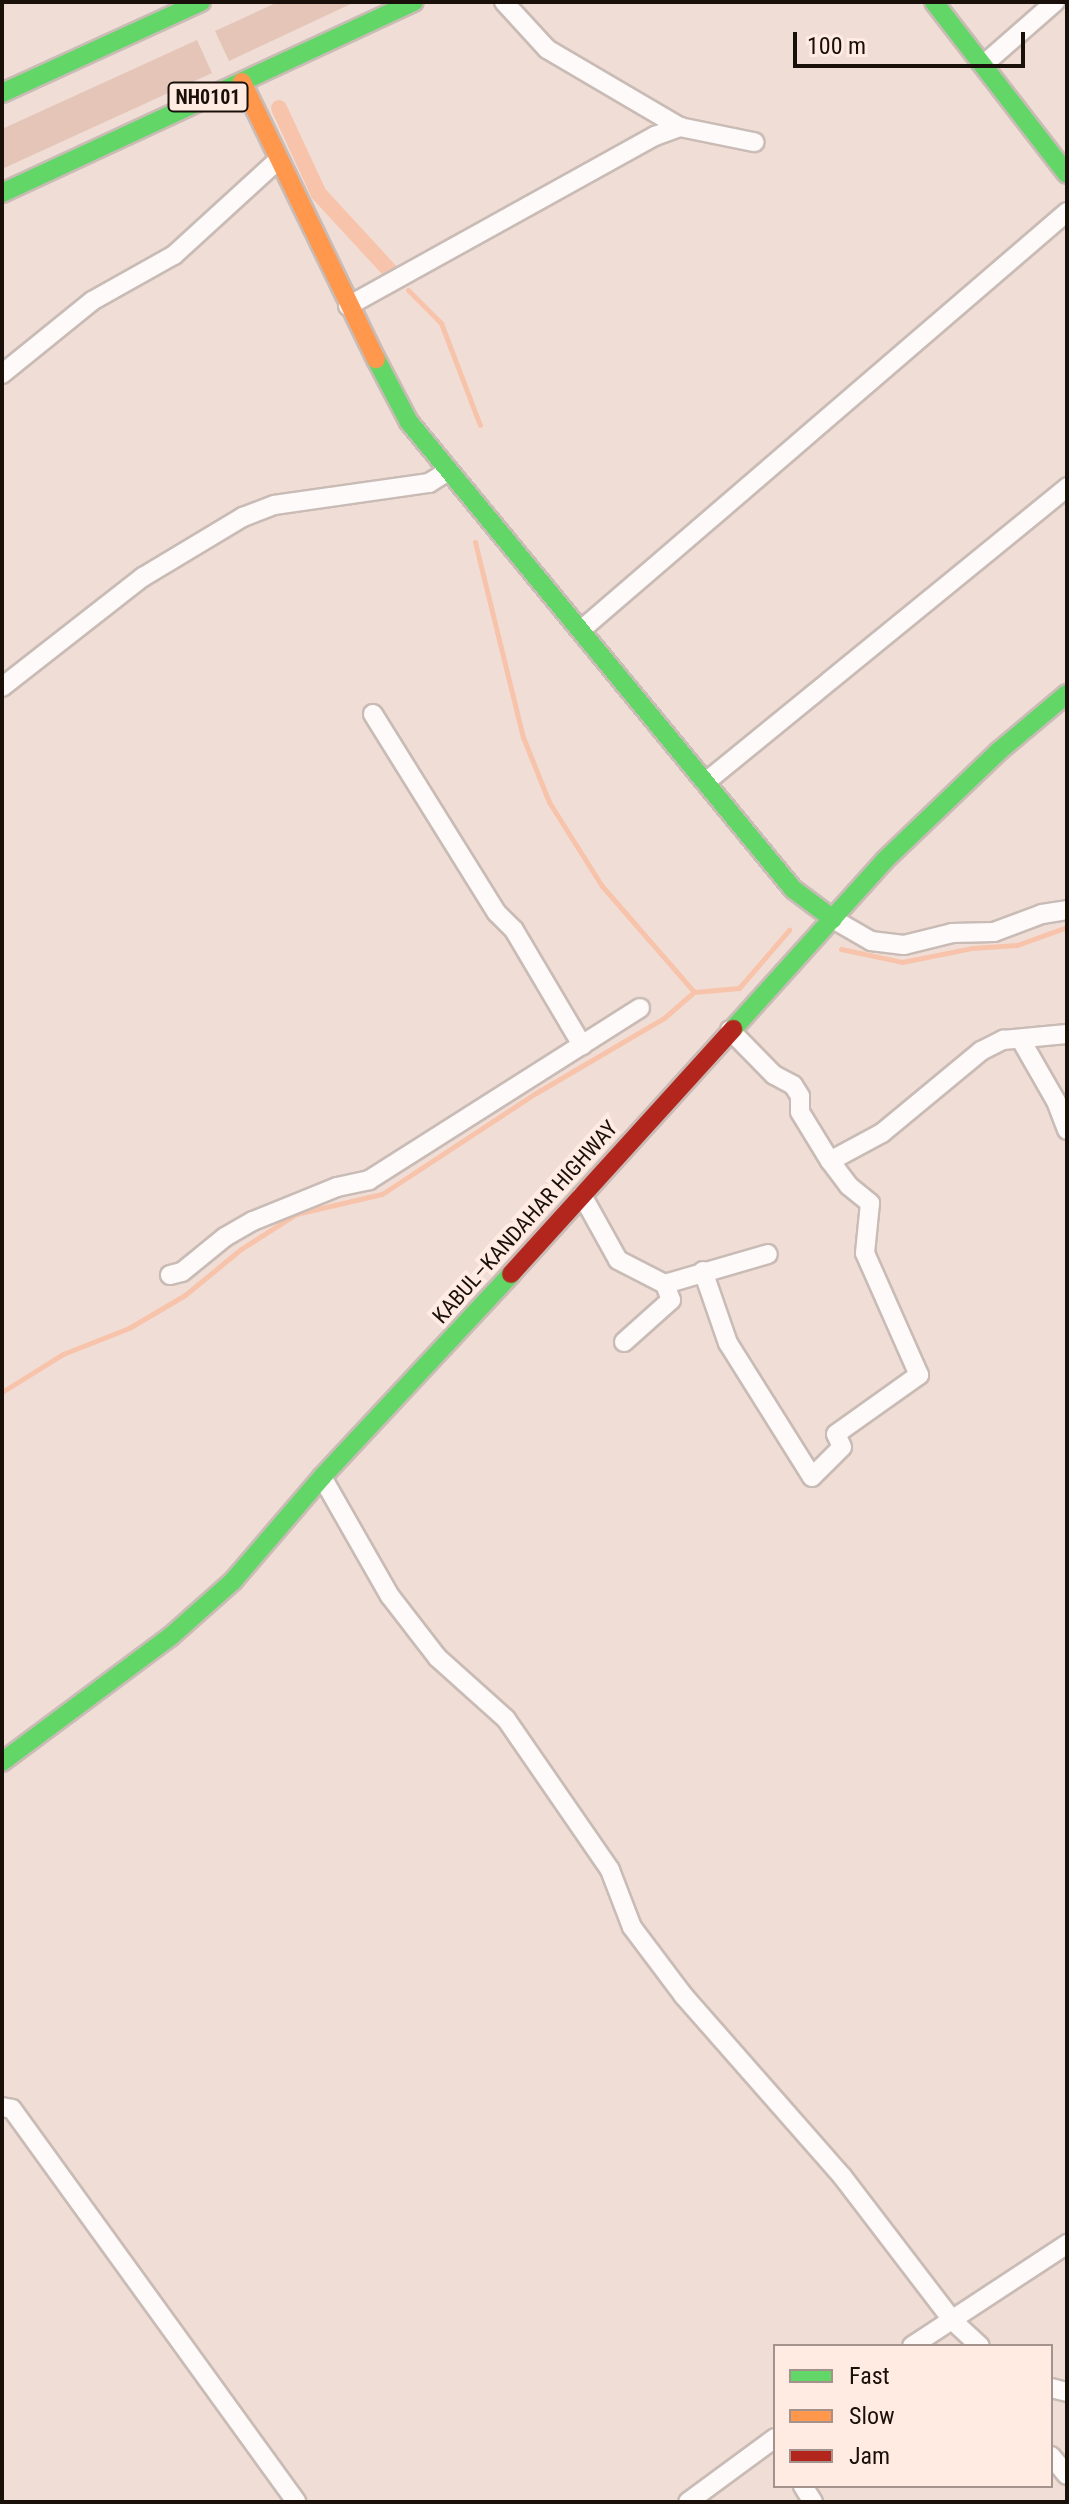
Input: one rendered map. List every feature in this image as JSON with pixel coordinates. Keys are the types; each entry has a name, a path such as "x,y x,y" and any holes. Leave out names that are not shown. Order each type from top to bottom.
{"main road":[{"path":"2,93 201,2"},
{"name":"NH0101","path":"2,193 414,2"},
{"path":"934,2 1067,174"},
{"path":"242,82 348,306 409,422 793,889 833,919"},
{"name":"KABUL–KANDAHAR HIGHWAY","path":"2,1762 180,1628 233,1581 322,1477 885,860 999,751 1067,694"}],"street":[{"path":"504,2 547,49 680,127 754,142"},
{"path":"983,65 1055,2"},
{"path":"348,306 655,136 680,127"},
{"path":"2,374 92,301 174,255 278,160"},
{"path":"581,630 1067,212"},
{"path":"2,687 143,577 243,517 274,505 429,483 448,471"},
{"path":"707,781 1067,487"},
{"path":"373,714 497,913 514,930 582,1045"},
{"path":"833,919 871,941 904,945 952,933 994,932 1042,914 1067,910"},
{"path":"170,1275 182,1272 225,1237 253,1221 337,1187 369,1180 640,1008"},
{"path":"703,1271 728,1343 812,1477 842,1447 836,1434 919,1375 865,1253 870,1203 849,1186 830,1161 800,1112 800,1096 793,1085 774,1075 730,1030"},
{"path":"830,1161 882,1133 981,1051 1003,1040 1067,1034"},
{"path":"1021,1040 1056,1101 1067,1130"},
{"path":"582,1195 618,1260 665,1284 671,1300 624,1342"},
{"path":"665,1284 768,1254"},
{"path":"322,1477 390,1596 438,1658 506,1719 610,1870 632,1927 683,1995 842,2176 952,2320 978,2344"},
{"path":"2,2107 12,2109 296,2502"},
{"path":"915,2344 1067,2244"},
{"path":"688,2502 773,2440"},
{"path":"1053,2458 1067,2475"}],"shaded area":[{"path":"278,2 355,2 229,61 215,31"},
{"path":"197,40 212,73 2,169 2,129"}],"waterway":[{"path":"279,108 319,194 391,272"},
{"path":"408,290 441,323 480,425"},
{"path":"475,542 523,737 549,802 602,886 694,992"},
{"path":"841,949 902,962 972,948 1017,945 1067,927"},
{"path":"2,1392 63,1354 129,1328 185,1295 241,1249 296,1214 382,1194 536,1093 664,1018 694,992 739,988 789,930"}],"traffic: fast":[{"path":"2,93 201,2"},
{"path":"2,193 414,2"},
{"path":"934,2 1067,174"},
{"path":"376,359 409,422 793,889 833,919"},
{"path":"733,1029 885,860 999,751 1067,694"},
{"path":"2,1762 170,1637 233,1581 322,1477 511,1274"}],"traffic: slow":[{"path":"242,82 376,359"}],"traffic: jam":[{"path":"511,1274 733,1029"}]}
